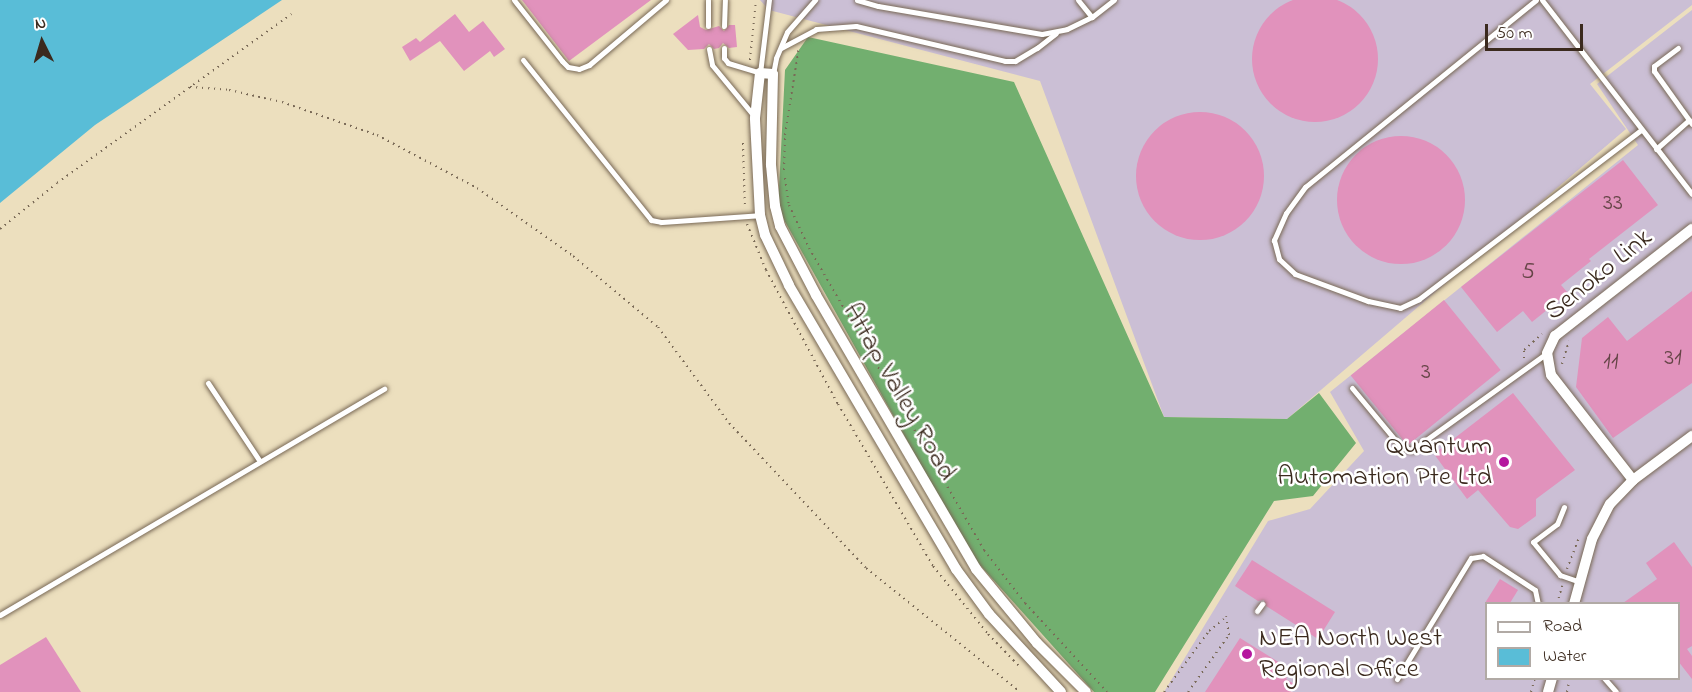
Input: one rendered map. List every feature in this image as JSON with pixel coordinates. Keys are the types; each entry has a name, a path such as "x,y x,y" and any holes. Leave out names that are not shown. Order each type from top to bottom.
{"street":[{"path":"760,73 773,74"},
{"name":"Attap Valley Road","path":"760,73 755,118 760,215 765,235 789,285 956,569 1024,654 1061,692"},
{"name":"Attap Valley Road","path":"773,74 771,165 775,206 780,226 816,296 976,569 1037,643 1086,692"},
{"name":"Senoko Link","path":"1633,480 1551,375 1547,353 1556,336 1692,228"},
{"path":"1574,602 1592,539 1610,504 1633,480 1692,436"},
{"path":"1024,654 1037,643"}],"lane":[{"path":"514,0 562,61 574,69 589,65 666,0"},
{"path":"708,0 708,26"},
{"path":"724,26 725,0"},
{"path":"724,48 724,58 728,63 760,73 769,0"},
{"path":"773,74 776,58 787,32 815,0"},
{"path":"857,0 878,6 1030,32 1056,33"},
{"path":"1078,0 1092,17"},
{"path":"781,48 816,29 856,27 1005,61 1023,57 1056,33 1092,17 1114,0"},
{"path":"1536,0 1305,187 1286,213 1274,240 1279,259 1295,274 1368,301 1401,308 1419,299 1641,130"},
{"path":"1542,0 1692,194"},
{"path":"1656,149 1690,122 1654,71 1654,66 1678,48"},
{"path":"709,49 712,65 755,118"},
{"path":"523,60 651,220 661,222 760,215"},
{"path":"1352,388 1401,447 1412,450 1547,353"},
{"path":"208,383 259,460"},
{"path":"0,615 259,460 384,389"},
{"path":"1564,507 1557,524 1533,542 1554,569 1565,577 1580,582"},
{"path":"1397,678 1471,558 1483,556 1535,590 1538,602"},
{"path":"1257,611 1262,604"},
{"path":"1606,680 1615,692"}],"path":[{"path":"0,230 57,183 291,14"},
{"path":"800,39 790,97 784,171 789,205 809,248 984,550 1025,603 1107,692"},
{"path":"190,87 230,90 282,102 377,135 477,188 573,256 658,327 729,423 866,568 1020,692"},
{"path":"1530,365 1523,357 1524,350 1546,331"},
{"path":"1563,370 1562,363 1568,341 1576,335"},
{"path":"1557,602 1580,536"},
{"path":"1188,692 1229,635 1226,616"},
{"path":"1164,692 1209,631 1224,620"}],"shaded area":[{"path":"760,0 1692,0 1692,5 1590,84 1626,129 1287,419 1164,417 1040,81 769,10"},
{"path":"1692,10 1692,692 1164,692 1268,521 1310,509 1364,451 1330,392 1638,145 1597,84"}],"green space":[{"path":"808,37 1014,82 1164,417 1287,419 1319,393 1356,443 1313,496 1274,501 1155,692 1094,692 971,555 778,209 785,70"}],"water":[{"path":"0,0 282,0 95,125 0,203"}],"building":[{"path":"1297,-1 1333,-1 1350,6 1368,24 1377,47 1377,71 1368,94 1350,112 1327,121 1303,121 1280,112 1262,94 1253,71 1253,47 1262,24 1280,6"},
{"path":"522,0 651,0 569,61"},
{"path":"455,14 469,32 483,21 505,49 494,57 490,51 464,71 440,41 410,61 402,47 416,38 420,42"},
{"path":"698,15 700,27 706,30 719,26 724,31 729,25 735,25 737,47 729,48 723,43 719,48 714,49 709,44 704,49 688,50 673,34"},
{"path":"1200,112 1224,117 1245,131 1259,152 1264,176 1259,200 1245,221 1224,235 1200,240 1176,235 1155,221 1141,200 1136,176 1141,152 1155,131 1176,117"},
{"path":"1401,136 1425,141 1446,155 1460,176 1465,200 1460,224 1446,245 1425,259 1401,264 1377,259 1356,245 1342,224 1337,200 1342,176 1356,155 1377,141"},
{"path":"1623,160 1658,205 1589,259 1591,261 1561,285 1568,293 1532,322 1523,311 1497,332 1461,287"},
{"path":"1692,291 1692,383 1613,438 1576,387 1582,338 1608,317 1627,341"},
{"path":"1444,300 1501,370 1407,445 1351,376"},
{"name":"Quantum Automation Pte Ltd","path":"1513,393 1575,470 1536,499 1536,516 1518,529 1510,527 1478,490 1467,499 1434,454"},
{"path":"1674,542 1692,567 1692,646 1687,649 1692,656 1692,679 1680,664 1680,602 1624,602 1657,579 1646,563"},
{"path":"1252,560 1335,612 1318,639 1266,606 1264,600 1258,601 1235,586"},
{"path":"1500,579 1518,590 1511,602 1486,602"},
{"path":"46,637 81,692 0,692 0,665"},
{"name":"NEA North West Regional Office","path":"1240,638 1291,670 1286,679 1296,685 1291,692 1205,692"}],"place":[{"name":"Quantum Automation Pte Ltd","path":"1504,462"},
{"name":"NEA North West Regional Office","path":"1247,654"}]}
